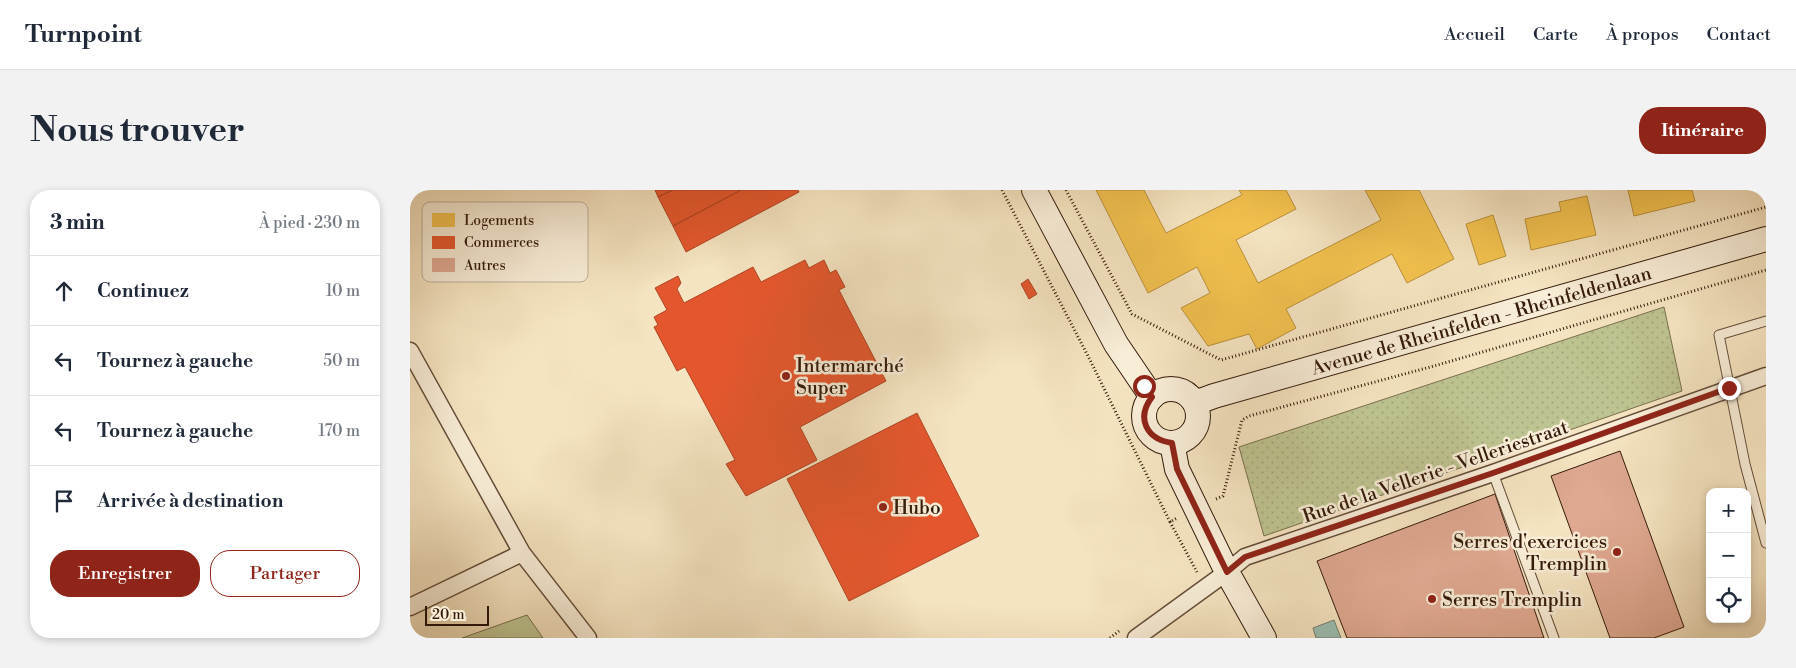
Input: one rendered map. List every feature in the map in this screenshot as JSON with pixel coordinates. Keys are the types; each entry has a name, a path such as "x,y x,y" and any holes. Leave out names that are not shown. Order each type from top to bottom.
{"main road":[{"path":"1034,190 1116,344 1152,397"},
{"name":"Avenue de Rheinfelden - Rheinfeldenlaan","path":"1195,403 1766,239"},
{"path":"1175,389 1184,392 1195,403 1198,421 1189,436 1181,441 1172,443 1157,439 1146,427 1144,411 1147,403 1159,392 1175,389"},
{"path":"1172,443 1177,469 1227,572 1264,638"}],"street":[{"path":"410,351 522,553 588,638"},
{"name":"Rue de la Vellerie - Velleriestraat","path":"1131,632 1227,572 1245,557 1493,473 1766,376"},
{"path":"410,607 522,553"}],"lane":[{"path":"1766,321 1719,335 1745,464 1766,543"},
{"path":"1493,473 1554,638"}],"path":[{"path":"1066,190 1132,314 1221,360 1766,207"},
{"path":"1170,522 1197,573"},
{"path":"1110,638 1131,632"}],"green space":[{"path":"1664,307 1682,391 1264,536 1239,447"},
{"path":"527,615 543,638 462,638"}],"water":[{"path":"1334,620 1341,638 1316,638 1313,628"}],"building: Logements":[{"path":"1096,190 1144,190 1166,233 1242,195 1239,190 1286,190 1296,209 1236,240 1258,283 1381,220 1365,190 1419,190 1454,259 1407,283 1392,254 1286,309 1296,328 1257,349 1249,334 1208,346 1181,308 1210,293 1197,267 1148,293"},
{"path":"1628,190 1692,190 1695,201 1634,216"},
{"path":"1587,196 1596,235 1531,250 1525,219 1561,211 1559,202"},
{"path":"1493,215 1506,256 1479,265 1466,224"}],"building: Commerces":[{"path":"655,190 673,190 658,197"},
{"path":"673,190 741,190 673,226 658,197"},
{"path":"741,190 798,190 799,192 686,252 673,226"},
{"name":"Intermarché Super","path":"805,260 809,268 824,260 830,273 836,270 845,287 839,290 886,381 800,427 817,460 746,496 726,464 735,460 685,367 677,371 654,327 658,325 654,317 667,310 655,288 678,276 681,283 677,289 684,303 753,267 761,282"},
{"path":"1028,279 1037,294 1029,299 1021,284"},
{"name":"Hubo","path":"917,413 979,536 849,601 787,479"}],"building: Autres":[{"name":"Serres d'exercices Tremplin","path":"1620,451 1684,627 1654,638 1610,638 1551,476"},
{"name":"Serres Tremplin","path":"1495,494 1544,638 1347,638 1317,561"}],"place":[{"name":"Intermarché Super","path":"786,376"},
{"name":"Hubo","path":"883,507"},
{"name":"Serres d'exercices Tremplin","path":"1617,552"},
{"name":"Serres Tremplin","path":"1432,599"}],"route":[{"path":"1144,386 1152,397 1144,411 1146,427 1157,439 1172,443 1177,469 1227,572 1245,557 1493,473 1729,388"}]}
